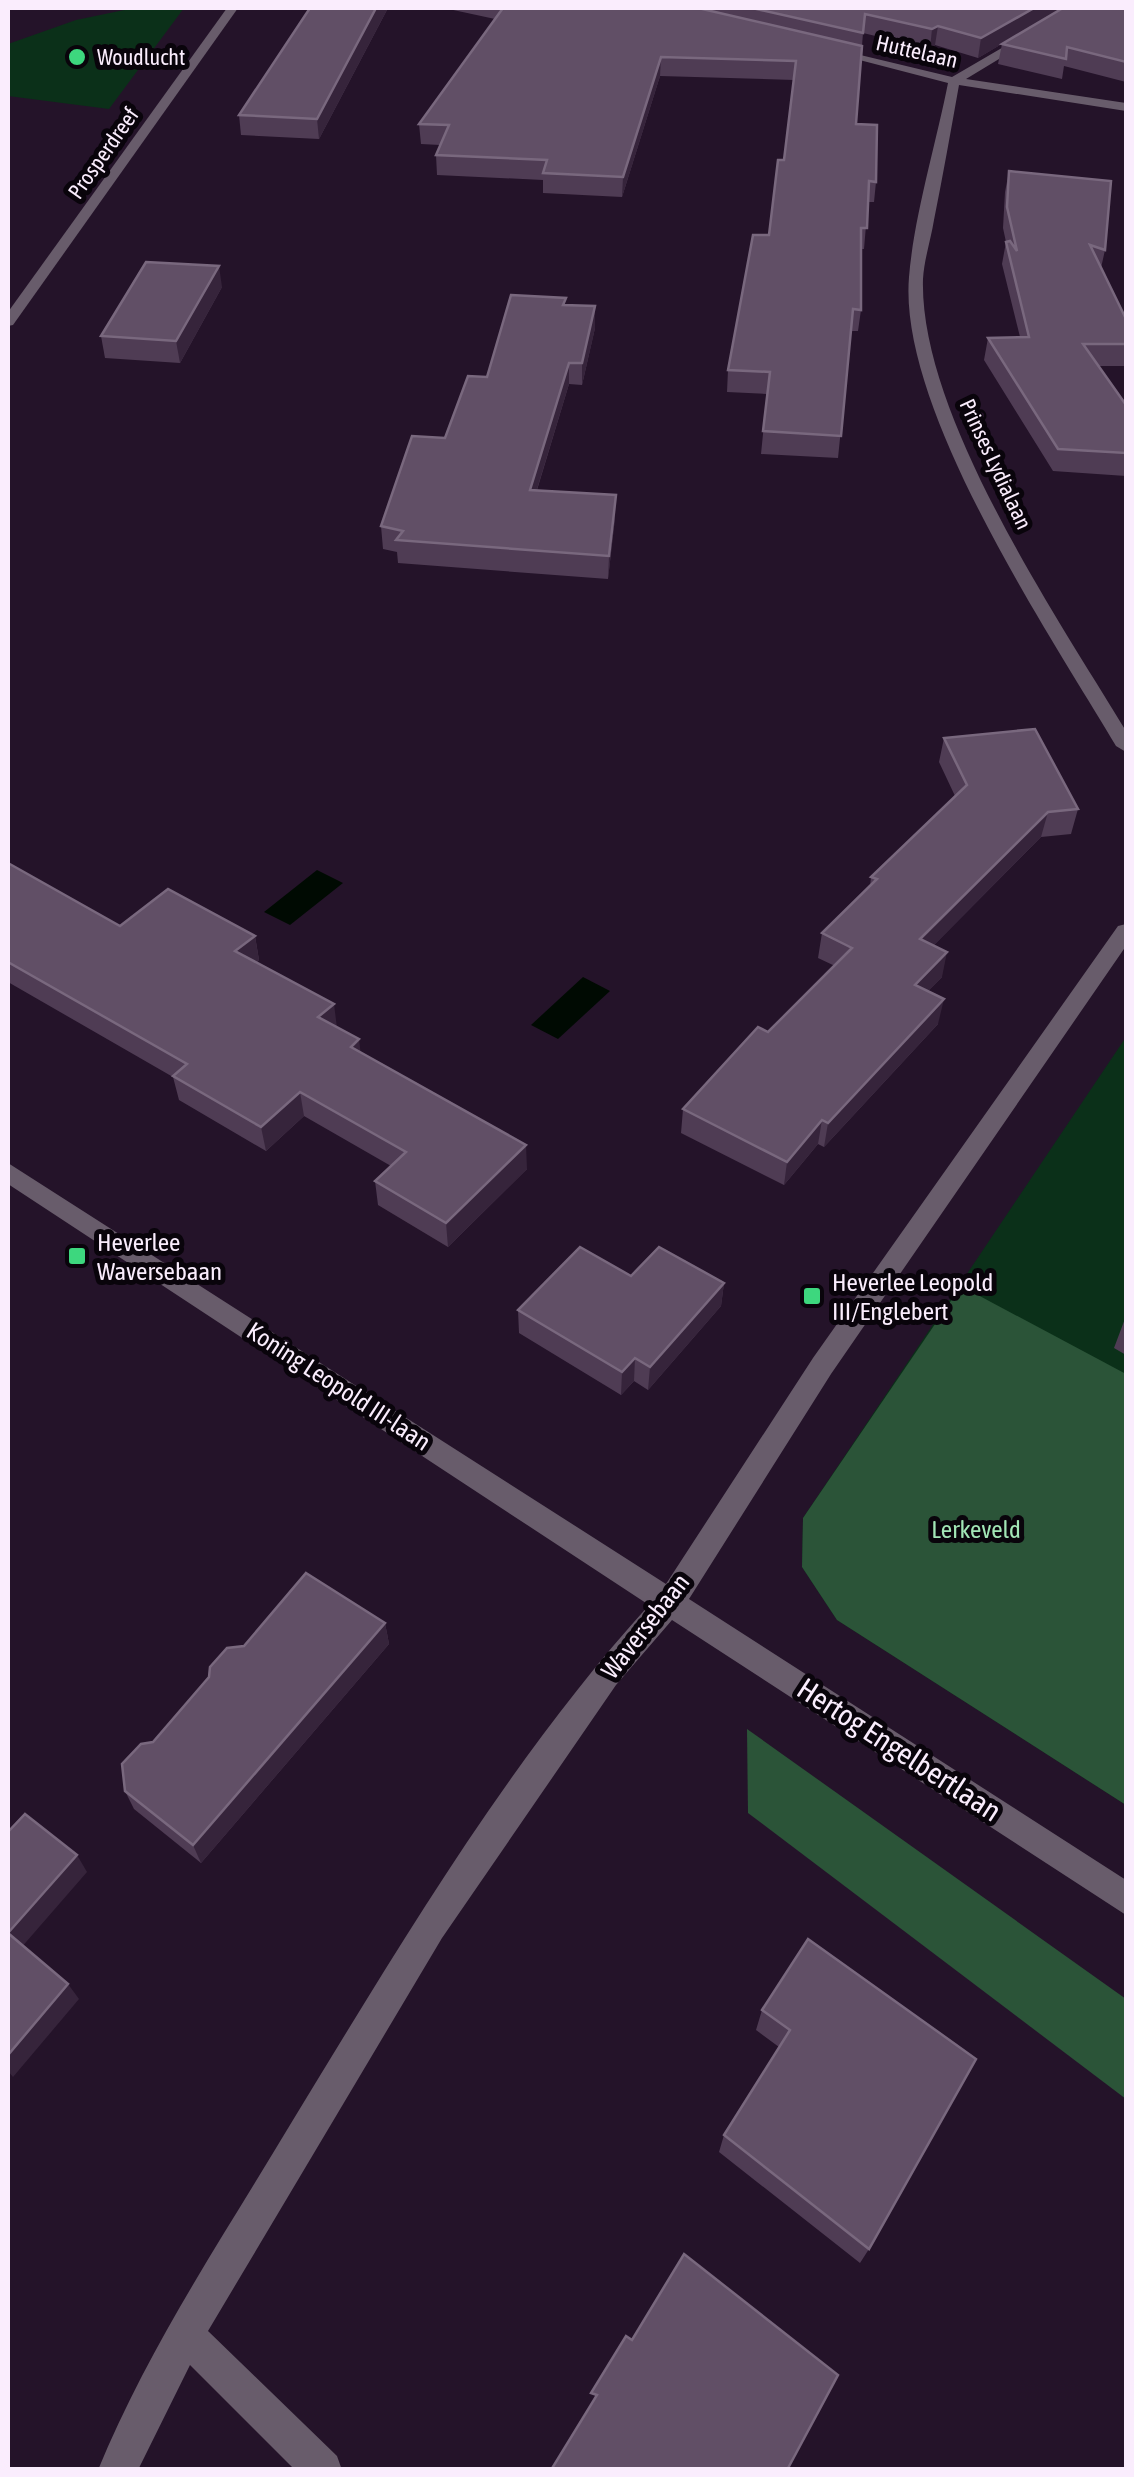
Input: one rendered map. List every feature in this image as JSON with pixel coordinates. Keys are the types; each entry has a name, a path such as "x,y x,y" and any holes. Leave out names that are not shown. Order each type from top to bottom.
{"street":[{"name":"Prosperdreef","path":"8,322 232,8"},
{"path":"954,81 1078,8"},
{"name":"Huttelaan","path":"810,46 954,81 1126,107"},
{"name":"Prinses Lydialaan","path":"954,81 916,279 916,306 944,412 982,496 1126,746"},
{"name":"Waversebaan","path":"117,2470 185,2334 430,1926 605,1676 670,1600 822,1366 1126,930"},
{"name":"Koning Leopold III-laan","path":"8,1172 670,1600"},
{"name":"Hertog Engelbertlaan","path":"670,1600 1126,1900"},
{"path":"185,2334 323,2470"}],"green space":[{"name":"Woudlucht","path":"134,8 184,8 109,109 8,96 8,44 76,20"},
{"name":"Lerkeveld","path":"1126,1037 1126,1805 837,1620 802,1567 803,1518"},
{"name":"Lerkeveld","path":"961,1286 1126,1374 1126,1805 837,1620 802,1567 803,1518"},
{"path":"747,1729 1126,1999 1126,2099 748,1813"}],"shaded area":[{"path":"317,870 343,883 290,925 264,912"},
{"path":"583,977 610,991 558,1039 531,1025"}],"building":[{"path":"310,8 376,8 317,119 239,115"},
{"path":"503,8 698,8 862,46 856,124 877,125 876,182 869,181 867,228 861,228 861,310 853,309 841,436 763,431 770,372 728,370 753,235 769,235 778,160 784,160 796,61 661,57 623,177 543,173 547,160 436,155 449,125 419,124"},
{"path":"752,8 1034,8 981,38 938,26 932,29 865,14 863,33"},
{"path":"1063,8 1126,8 1126,62 1067,47 1066,59 1002,44"},
{"path":"1009,171 1111,181 1105,250 1090,245 1126,319 1126,344 1083,344 1126,405 1126,453 1058,449 988,338 1029,337 1006,242 1010,241 1017,251 1007,207"},
{"path":"146,262 219,266 176,341 101,336"},
{"path":"511,295 566,298 563,305 595,306 582,363 569,363 530,490 616,495 609,556 396,540 403,531 381,526 412,436 445,438 468,376 487,377"},
{"path":"1035,729 1078,809 1048,812 920,939 947,952 915,985 944,999 828,1123 822,1120 787,1162 683,1109 758,1027 768,1032 852,948 822,933 877,879 871,877 967,785 944,738"},
{"path":"8,863 120,926 168,889 255,936 235,951 334,1004 318,1017 359,1039 351,1047 526,1145 446,1223 375,1181 406,1152 300,1092 261,1127 173,1076 187,1064 8,962"},
{"path":"580,1247 631,1276 659,1247 724,1283 650,1367 635,1358 622,1372 518,1310"},
{"path":"306,1573 385,1623 193,1845 125,1791 122,1764 141,1744 153,1742 209,1677 210,1667 227,1648 244,1646"},
{"path":"25,1814 77,1855 8,1933 8,1832"},
{"path":"8,1933 68,1984 8,2055"},
{"path":"808,1939 976,2059 869,2249 724,2135 790,2030 762,2010"},
{"path":"684,2254 838,2375 787,2470 551,2470 597,2395 591,2393 626,2336 632,2340"}],"place":[{"name":"Woudlucht","path":"77,57"},
{"name":"Heverlee Waversebaan","path":"77,1256"},
{"name":"Heverlee Leopold III/Englebert","path":"812,1296"}]}
